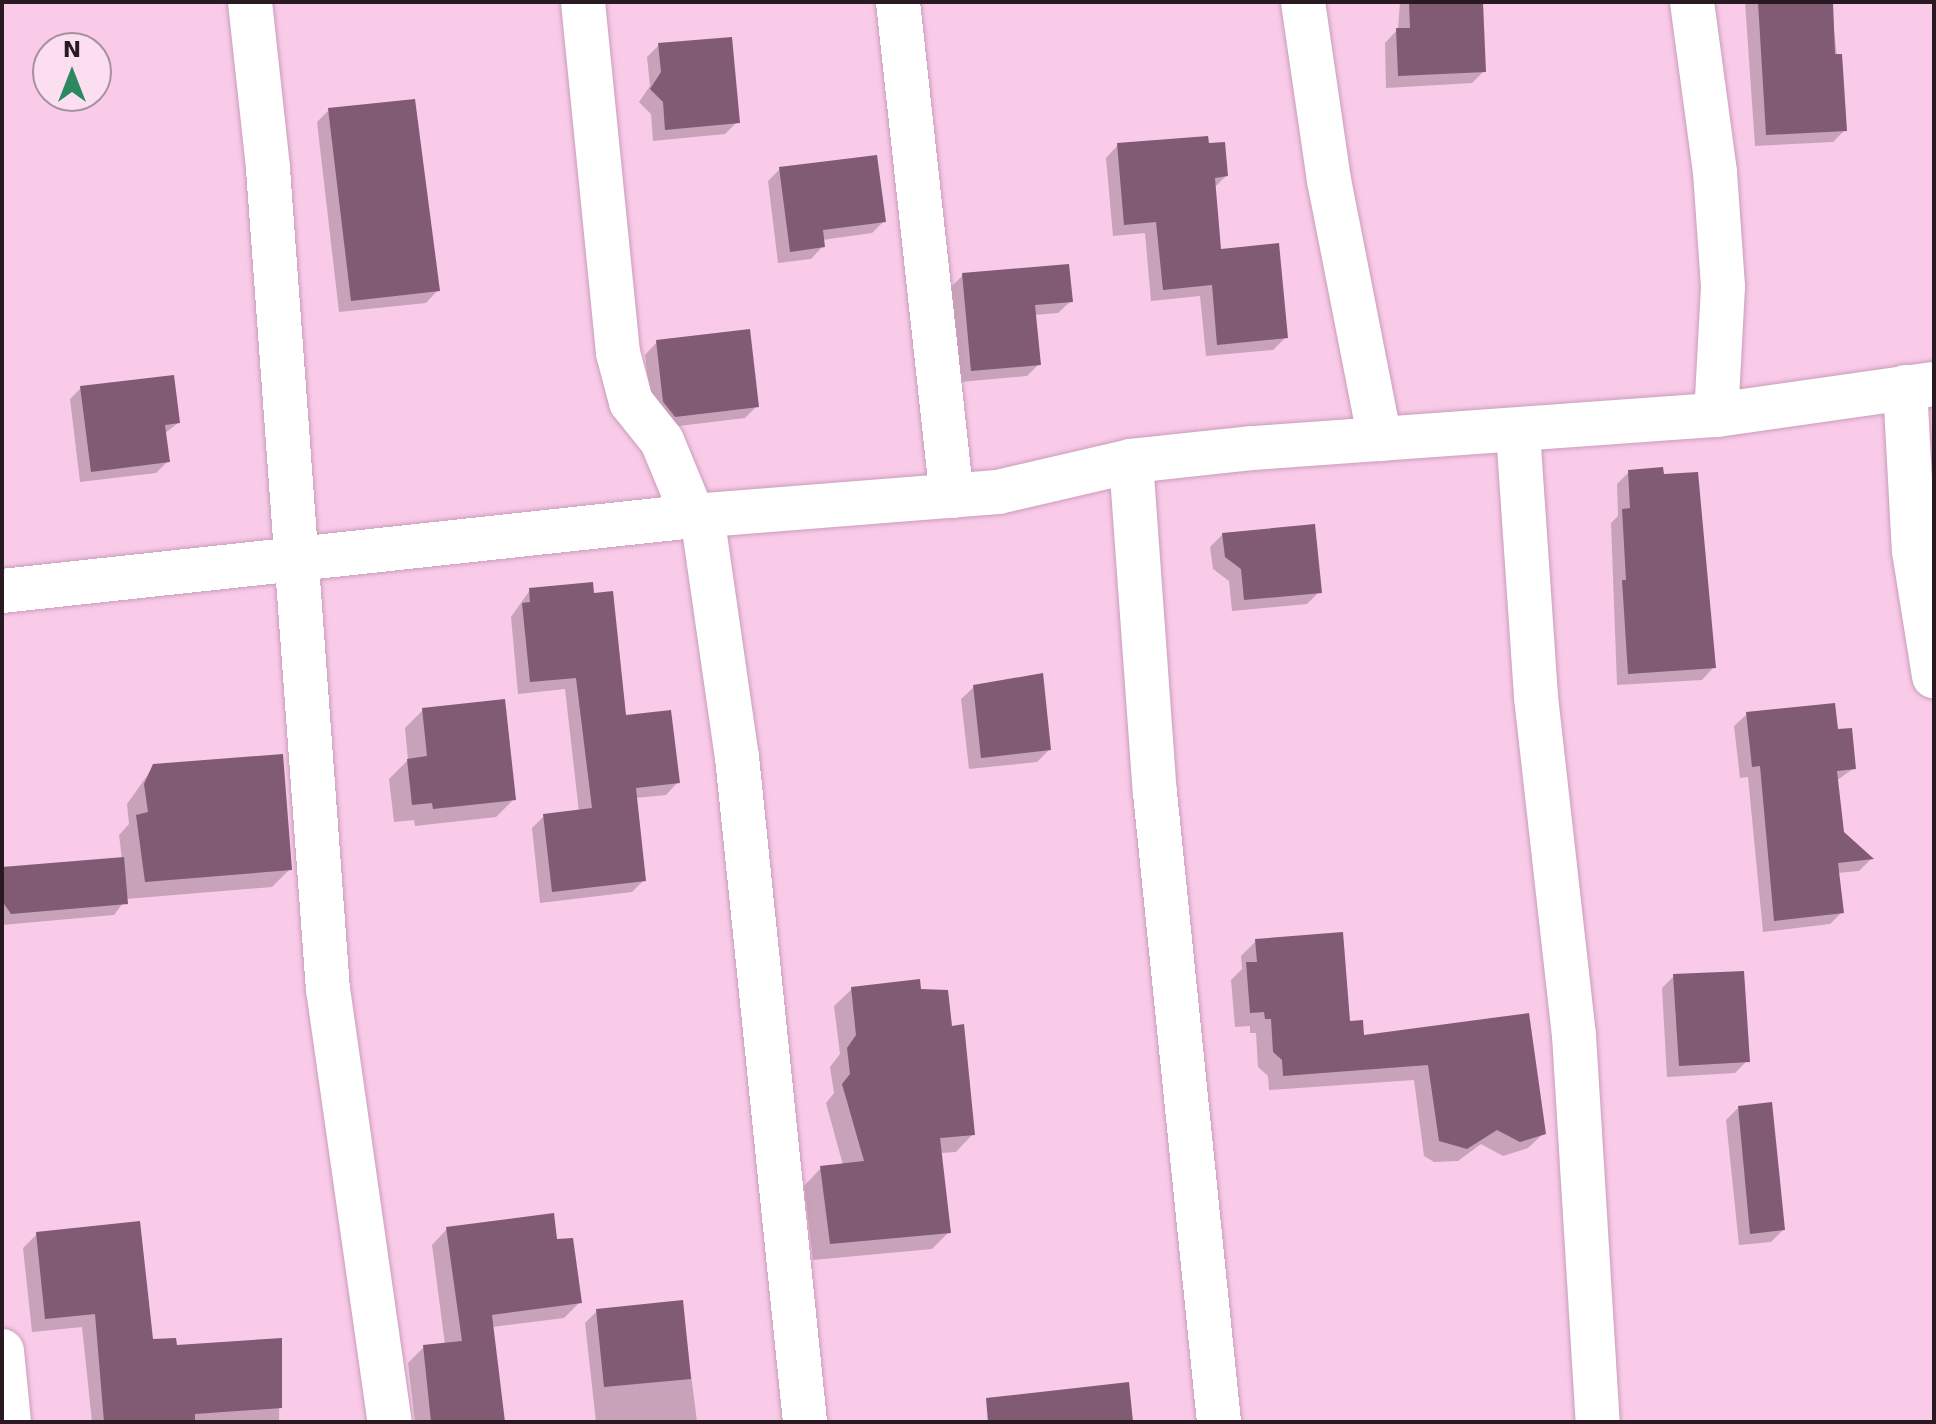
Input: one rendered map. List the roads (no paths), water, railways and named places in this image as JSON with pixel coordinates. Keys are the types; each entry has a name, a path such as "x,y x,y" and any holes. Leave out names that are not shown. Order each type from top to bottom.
{"street":[{"path":"250,2 268,169 294,558 328,989 390,1422"},
{"path":"583,2 618,353 631,402 662,441 697,516 737,757 805,1422"},
{"path":"898,2 952,496"},
{"path":"1303,2 1329,180 1380,439"},
{"path":"1692,2 1715,172 1723,287 1716,415"},
{"path":"2,591 697,516 998,492 1131,461 1380,439 1518,432 1716,415 1920,385 1914,551 1934,676"},
{"path":"1518,432 1536,697 1574,1035 1598,1422"},
{"path":"1131,461 1155,793 1219,1422"},
{"path":"2,1351 9,1422"}]}
